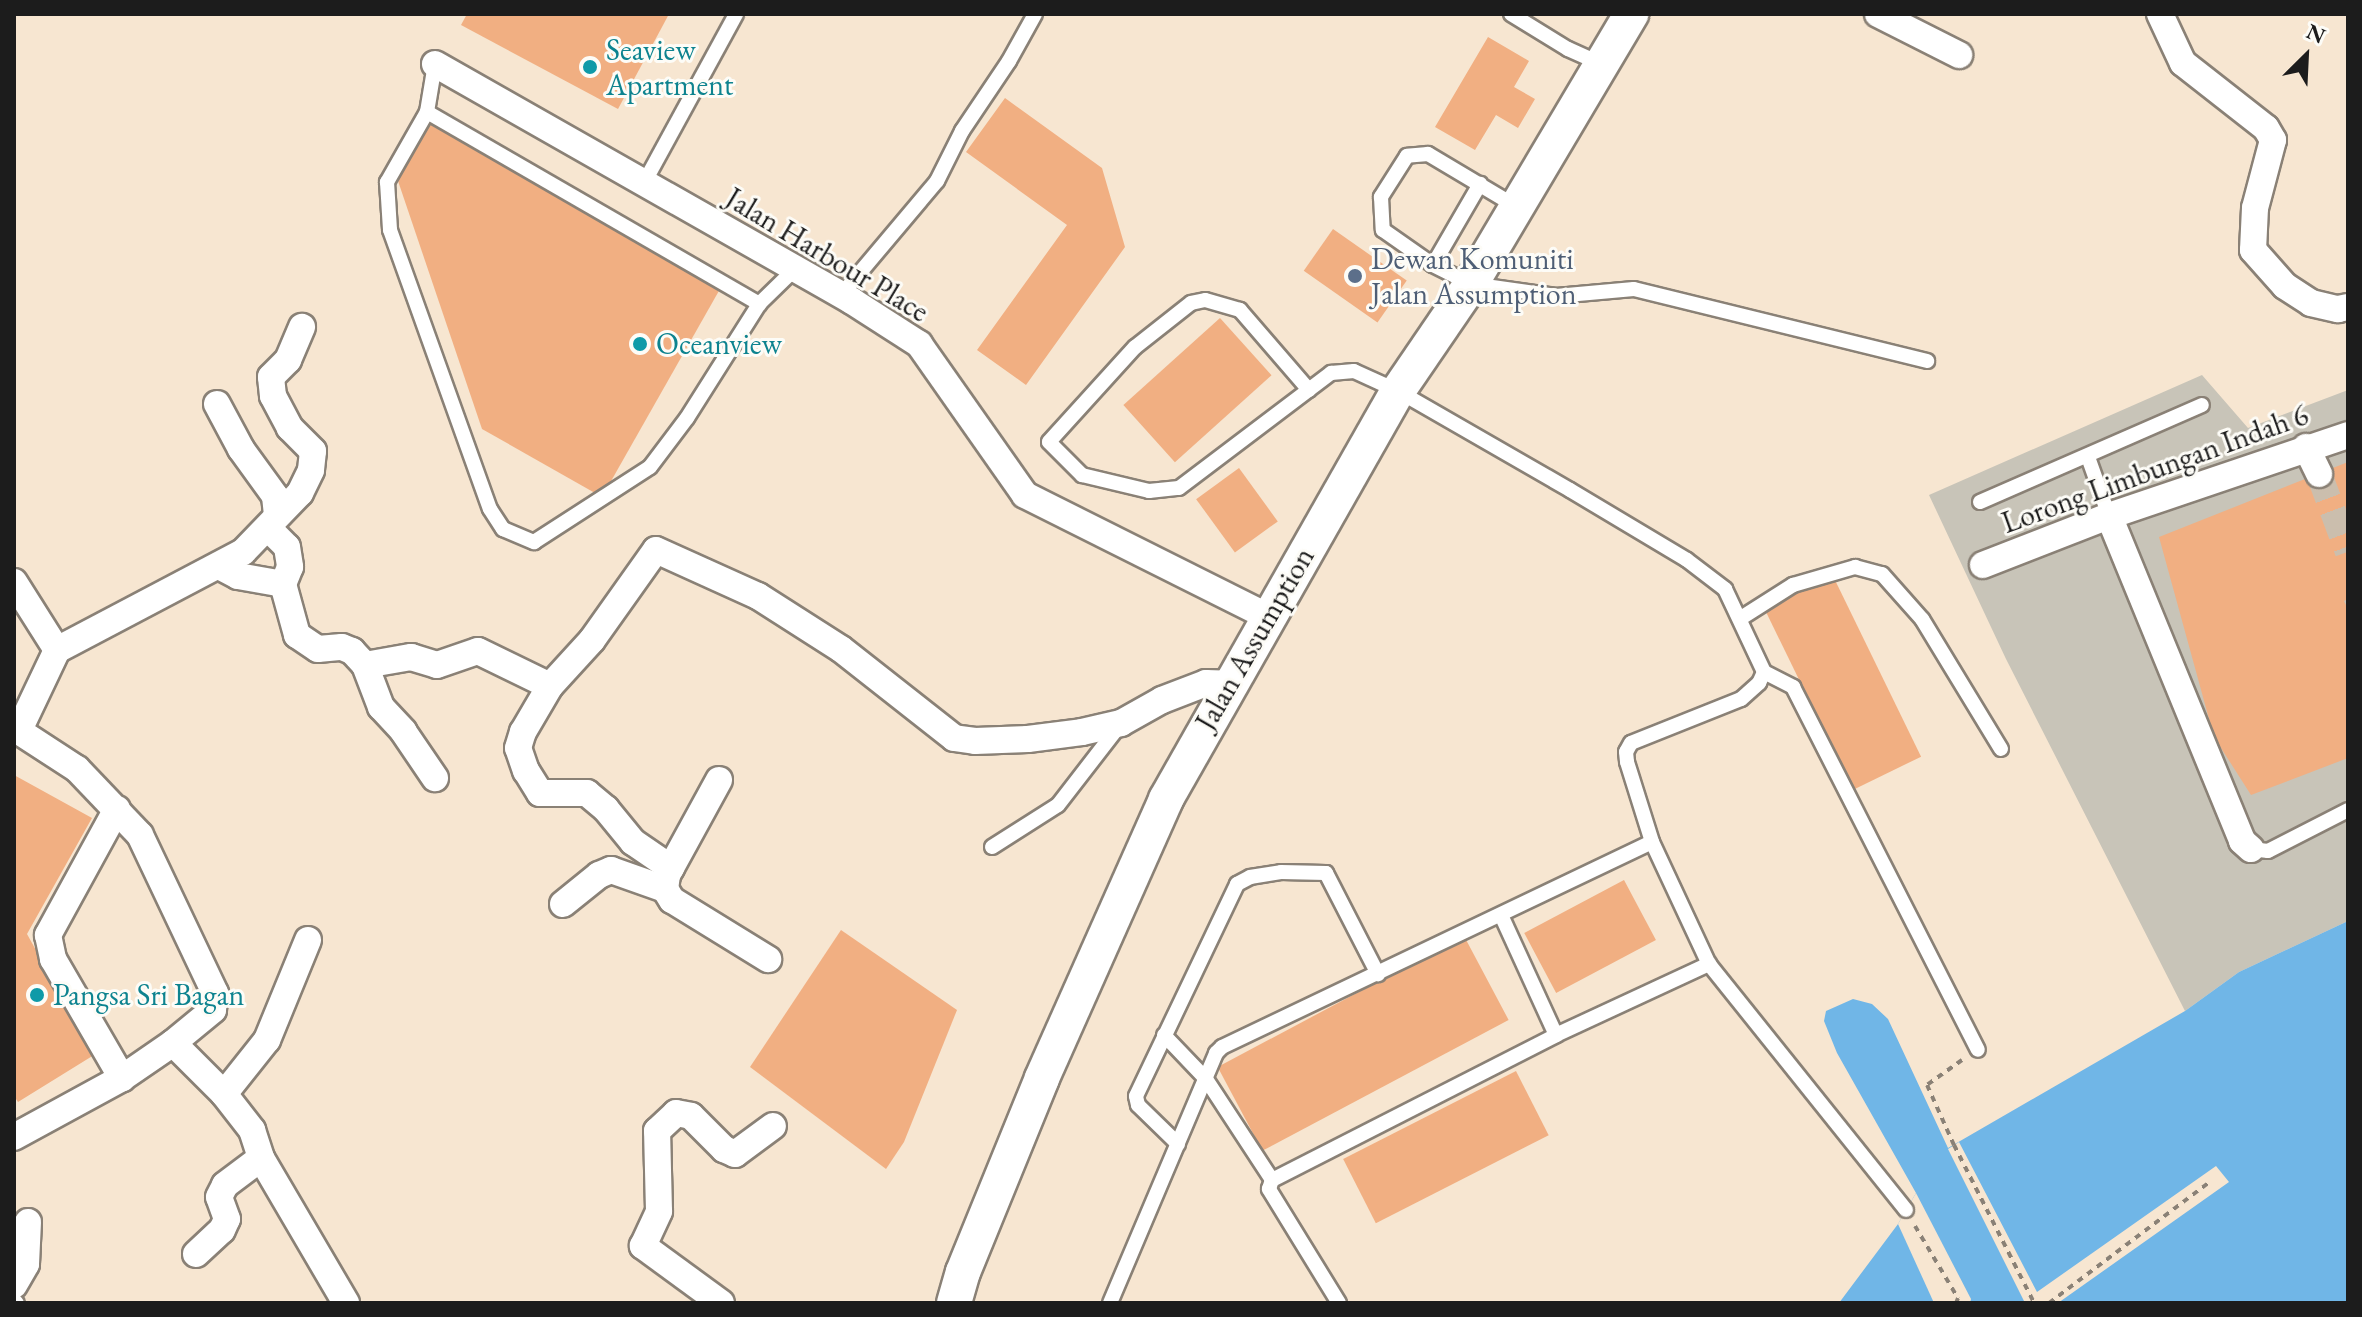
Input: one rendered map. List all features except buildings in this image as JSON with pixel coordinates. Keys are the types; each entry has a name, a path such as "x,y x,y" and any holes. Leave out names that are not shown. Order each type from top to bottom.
{"street":[{"name":"Jalan Assumption","path":"954,1303 963,1272 1042,1078 1166,799 1267,616 1398,391 1471,284 1631,14"},
{"path":"1878,14 1959,55"},
{"path":"2160,14 2183,63 2266,128 2273,140 2255,208 2253,250 2285,286 2311,303 2338,309 2348,307"},
{"name":"Jalan Harbour Place","path":"435,64 841,295 919,344 1025,495 1267,616"},
{"path":"14,1137 122,1078 173,1043 213,1010 215,993 140,835 77,769 16,729 57,650 243,552 300,493 311,470 313,451 290,428 273,396 271,377 288,360 302,327"},
{"path":"217,404 241,449 275,496 273,523 287,547 290,567 283,584 297,635 318,649 342,647 352,651 365,665 381,707 403,731 435,778"},
{"name":"Lorong Limbungan Indah 6","path":"1983,565 2109,516 2348,435"},
{"path":"2306,447 2319,474"},
{"path":"2109,516 2242,841 2251,849"},
{"path":"768,959 672,900 668,878 606,809 587,793 540,793 526,771 518,748 523,732 550,686 592,640 656,550 758,596 841,649 954,738 975,741 1028,739 1121,723 1162,700 1206,683 1229,684"},
{"path":"219,566 227,573 283,584"},
{"path":"14,582 57,650"},
{"path":"365,665 411,657 437,665 478,651 550,686"},
{"path":"668,878 719,780"},
{"path":"117,809 48,935 53,959 122,1078"},
{"path":"563,904 599,875 611,870 668,878"},
{"path":"224,1094 267,1040 308,940"},
{"path":"173,1043 224,1094 252,1130 261,1158 346,1303"},
{"path":"721,1303 643,1246 659,1211 657,1131 676,1113 691,1116 724,1149 735,1154 773,1126"},
{"path":"196,1254 222,1230 227,1219 219,1197 225,1185 261,1158"},
{"path":"14,1285 26,1264 28,1222"}],"lane":[{"path":"644,183 736,14"},
{"path":"841,295 937,181 962,131 1009,61 1035,14"},
{"path":"1511,14 1568,49 1602,65"},
{"path":"435,64 427,112 387,182 390,230 490,509 503,529 534,542 650,467 687,418 759,304 794,270"},
{"path":"427,112 759,304"},
{"path":"1517,208 1428,154 1407,156 1381,197 1383,230 1433,265 1471,284 1556,296 1634,289 1927,361"},
{"path":"1433,265 1480,184"},
{"path":"1309,390 1240,310 1205,300 1191,303 1135,347 1049,442 1082,475 1149,491 1179,488 1309,390 1331,373 1354,371 1398,391 1687,560 1725,589 1764,672 1793,687 1978,1050"},
{"path":"1980,502 2202,405"},
{"path":"2088,457 2109,516"},
{"path":"1741,618 1793,585 1855,567 1882,574 1922,619 2001,749"},
{"path":"1764,672 1759,683 1741,699 1631,743 1626,752 1627,762 1652,842 1709,964 1906,1210"},
{"path":"992,847 1058,805 1121,723"},
{"path":"2251,849 2268,851 2348,810"},
{"path":"1110,1303 1222,1047 1652,842"},
{"path":"1178,1144 1138,1105 1136,1096 1237,884 1250,877 1281,872 1326,873 1378,974"},
{"path":"1501,915 1556,1035"},
{"path":"1339,1303 1269,1189 1272,1180 1556,1035 1709,964"},
{"path":"1164,1035 1206,1079 1272,1180"}],"path":[{"path":"1978,1050 1927,1085 2034,1303"},
{"path":"2049,1303 2208,1183"},
{"path":"1906,1210 1958,1298 1956,1303"}],"shaded area":[{"path":"2202,375 2248,428 2348,390 2348,921 2239,972 2185,1011 2006,659 1929,495"}],"water":[{"path":"2348,921 2348,1303 1839,1303 1898,1224 1916,1193 1837,1053 1824,1021 1826,1011 1853,999 1872,1004 1888,1019 1948,1148 2185,1011 2239,972"}],"pier":[{"path":"1959,1142 2037,1292 2216,1166 2229,1182 2058,1303 2025,1303 1948,1149"},
{"path":"1916,1193 1971,1299 1970,1303 1934,1303 1898,1224"}],"tunnel":[{"path":"2319,474 2348,552"}],"place":[{"name":"Seaview Apartment","path":"590,67"},
{"name":"Dewan Komuniti Jalan Assumption","path":"1355,276"},
{"name":"Oceanview","path":"640,344"},
{"name":"Pangsa Sri Bagan","path":"37,995"}]}
